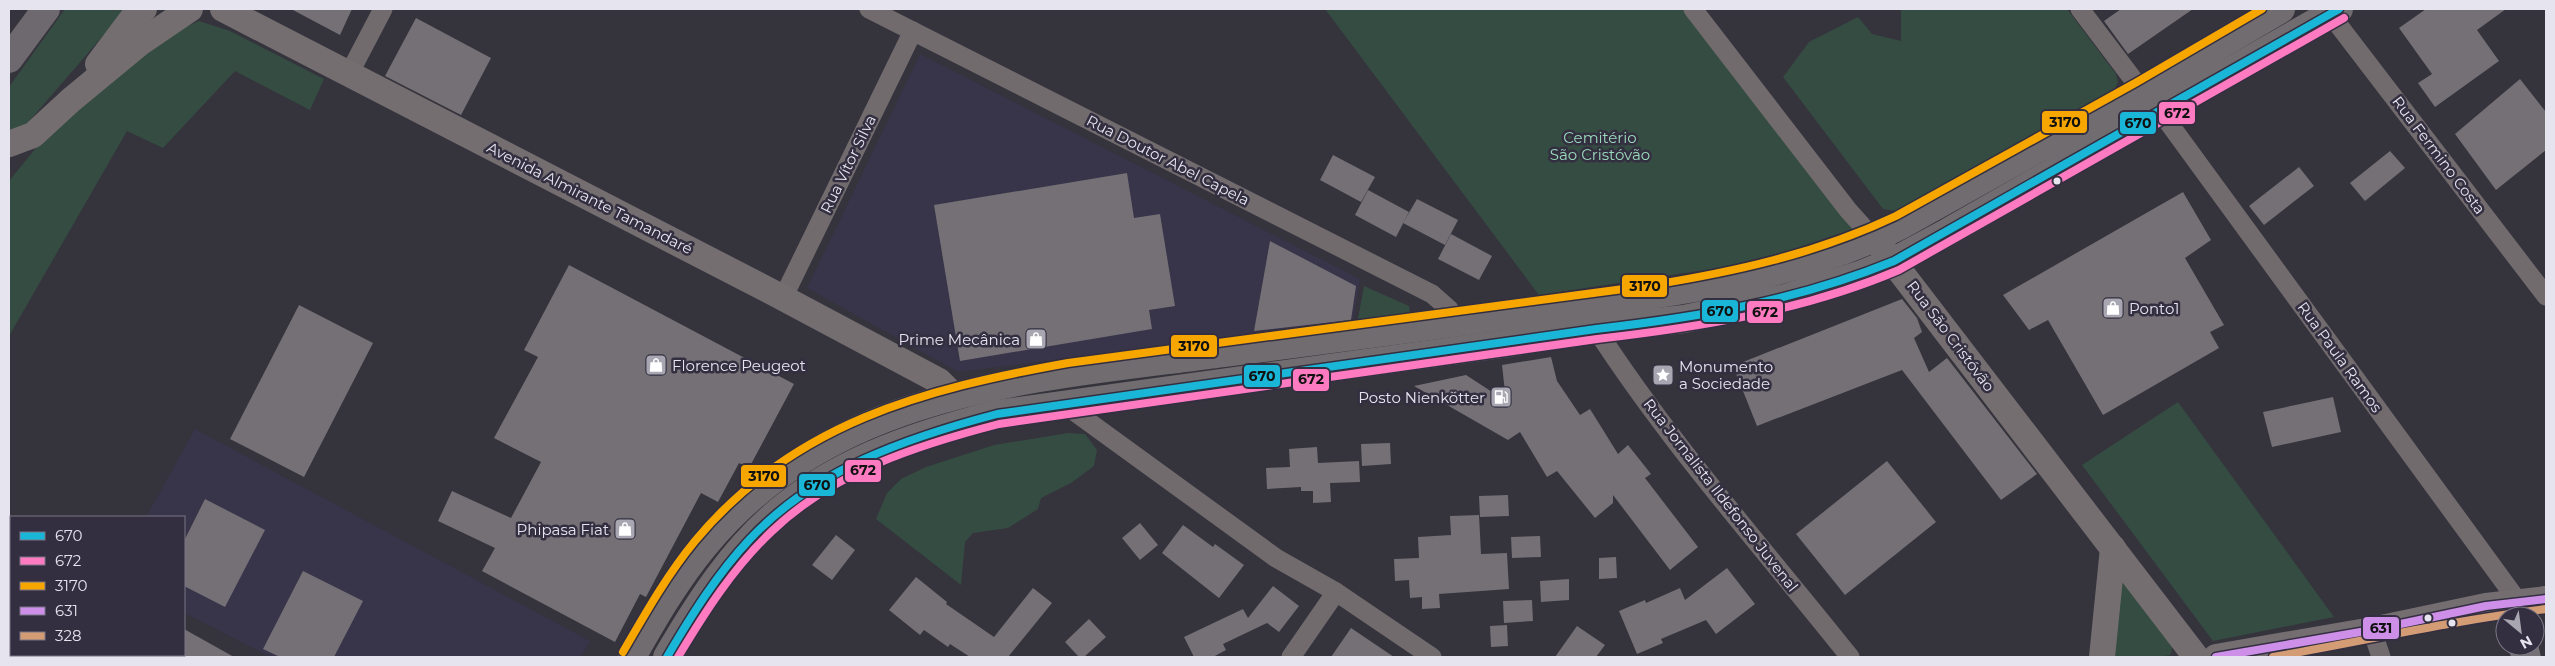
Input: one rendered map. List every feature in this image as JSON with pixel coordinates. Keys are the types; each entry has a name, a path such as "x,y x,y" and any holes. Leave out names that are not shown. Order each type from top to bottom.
{"highway":[{"path":"9,58 46,9"}],"main road":[{"path":"71,100 131,20 144,9"},
{"path":"9,163 33,135 71,100 140,43 190,9"},
{"name":"Avenida Almirante Tamandaré","path":"223,9 939,381 953,395"},
{"path":"667,657 696,608 750,540 784,506 819,483 881,451 934,430 997,414 1460,350 1596,329 1684,319 1742,307 1822,286 1894,261 1948,232 2151,101 2281,9"},
{"path":"632,657 671,590 705,545 732,515 779,476 856,430 903,410 953,395 1034,378 1456,323 1709,286 1801,265 1874,239 1934,207 2335,11"},
{"path":"9,144 33,135"},
{"path":"1934,207 1931,216 1933,224 1940,230 1948,232"},
{"name":"Rua São Cristóvão","path":"1874,239 1894,261 2196,657"},
{"path":"1456,323 1460,350"},
{"path":"2102,657 2113,548"},
{"path":"2216,657 2372,630 2486,606 2520,604 2546,599"}],"street":[{"path":"349,74 383,9"},
{"name":"Rua Doutor Abel Capela","path":"869,9 1432,294 1449,309 1456,323"},
{"name":"Rua São Cristóvão","path":"1694,9 1848,210 1874,239"},
{"name":"Rua Paula Ramos","path":"2080,9 2151,101 2520,604"},
{"name":"Rua Fermino Costa","path":"2335,11 2546,296"},
{"name":"Rua Vítor Silva","path":"782,298 913,31"},
{"name":"Rua Jornalista Ildefonso Juvenal","path":"1596,329 1628,378 1850,657"},
{"path":"1064,404 1276,558 1336,592 1432,657"},
{"path":"1290,657 1336,592"},
{"path":"2372,630 2380,657"}],"shaded area":[{"path":"920,54 1360,279 1353,322 958,372 807,288"},
{"path":"195,429 590,641 581,657 271,657 185,614 185,516 147,516"}],"green space":[{"path":"65,9 126,9 25,126 9,137 9,87"},
{"name":"Cemitério São Cristóvão","path":"1325,9 1685,9 1853,229 1788,251 1718,268 1539,295"},
{"path":"1901,9 2067,9 2116,74 2118,82 2113,92 1896,211 1883,209 1783,77 1809,42 1858,17 1872,34 1901,41"},
{"path":"199,21 230,31 324,79 310,110 235,71 163,148 127,131 9,336 9,181 35,149 107,78 167,35"},
{"path":"1364,286 1409,306 1410,313 1406,316 1358,319"},
{"path":"2178,402 2334,617 2213,641 2082,465"},
{"path":"1068,433 1085,434 1097,450 1094,466 1071,483 1041,498 1038,509 1008,528 973,533 965,542 961,585 876,519 887,493 901,479 926,467 994,445"},
{"path":"2120,578 2173,646 2170,655 2159,657 2106,657"}],"building":[{"path":"291,9 352,9 340,35"},
{"path":"2121,9 2193,9 2128,54 2104,21"},
{"path":"2426,9 2506,9 2477,30 2499,61 2435,107 2418,83 2432,74 2399,28"},
{"path":"416,18 491,58 461,115 385,76"},
{"path":"2520,79 2546,112 2546,150 2496,190 2455,134"},
{"path":"2390,151 2405,168 2365,201 2350,183"},
{"path":"1333,155 1375,177 1361,202 1320,180"},
{"path":"2299,167 2314,186 2264,225 2249,206"},
{"path":"1127,173 1134,218 1160,214 1175,306 1149,310 1152,329 960,361 934,205"},
{"path":"1368,190 1409,212 1396,237 1355,215"},
{"name":"Ponto1","path":"2183,192 2211,240 2185,258 2224,325 2210,332 2219,348 2103,415 2048,320 2029,330 2003,295"},
{"path":"1417,199 1458,220 1445,245 1403,223"},
{"path":"1451,234 1492,256 1479,280 1438,259"},
{"path":"1270,241 1356,286 1351,320 1254,331"},
{"path":"569,265 794,384 749,468 739,463 718,502 701,493 646,597 640,594 615,642 482,571 495,548 438,521 452,491 511,518 541,462 494,438 538,357 524,350"},
{"path":"1902,299 1917,318 1922,332 1914,338 1929,372 1947,358 2037,474 2001,500 1902,370 1757,426 1733,366"},
{"path":"299,305 373,343 304,477 230,439"},
{"path":"1551,357 1557,381 1580,415 1590,409 1618,454 1628,445 1651,474 1645,478 1698,547 1670,570 1613,495 1613,503 1595,518 1557,471 1547,477 1520,432 1508,440 1414,386 1466,375 1506,401 1502,365"},
{"path":"2333,397 2341,432 2272,447 2263,412"},
{"path":"1390,443 1391,464 1362,466 1361,444"},
{"path":"1317,447 1318,463 1359,461 1360,482 1330,483 1331,502 1313,503 1313,491 1301,491 1301,487 1267,489 1266,468 1290,467 1289,449"},
{"path":"1887,461 1936,522 1845,595 1796,534"},
{"path":"1508,495 1509,516 1480,517 1479,496"},
{"path":"205,499 265,530 225,607 185,587 185,539"},
{"path":"1479,515 1481,554 1507,553 1509,589 1439,594 1440,608 1422,609 1422,597 1410,598 1409,580 1395,581 1394,559 1419,558 1418,537 1451,535 1450,516"},
{"path":"1140,523 1158,545 1140,560 1122,538"},
{"path":"1183,525 1213,547 1215,544 1244,565 1219,598 1162,553"},
{"path":"836,535 855,550 832,580 812,565"},
{"path":"1540,536 1541,557 1512,558 1511,537"},
{"path":"1616,557 1617,578 1599,579 1599,558"},
{"path":"1727,568 1755,604 1716,634 1706,620 1661,639 1663,643 1637,654 1619,611 1645,600 1646,603 1680,588 1685,600"},
{"path":"303,571 363,601 334,657 280,657 263,649"},
{"path":"916,577 947,602 946,604 994,637 1033,588 1052,603 1008,657 970,657 950,644 948,647 924,630 920,635 889,610"},
{"path":"1569,579 1569,600 1541,602 1540,581"},
{"path":"1273,586 1299,606 1279,632 1267,623 1223,644 1226,650 1213,657 1194,657 1184,637 1243,609 1248,618"},
{"path":"1532,600 1533,621 1504,623 1503,601"},
{"path":"1089,619 1106,637 1084,657 1079,657 1065,642"},
{"path":"1507,625 1508,646 1491,647 1490,626"},
{"path":"1577,626 1605,645 1596,657 1555,657"},
{"path":"1351,628 1394,657 1331,657"},
{"path":"185,630 234,657 184,657"},
{"path":"2511,656 2541,657 2511,657"}],"transit line":[{"name":"3170","path":"623,652 675,567 695,541 733,501 774,467 818,440 864,418 913,400 963,385 1068,363 1646,286 1743,268 1805,251 1836,241 1896,216 2137,82 2262,9"},
{"name":"670","path":"667,657 695,611 726,566 750,539 776,515 804,493 833,475 864,459 896,446 963,423 997,414 1673,319 1747,306 1821,287 1894,261 2339,9"},
{"name":"672","path":"678,657 709,607 732,576 744,560 771,532 795,511 821,493 878,463 938,441 999,424 1713,323 1788,307 1826,296 1899,270 2344,18"},
{"name":"631","path":"2216,657 2372,630 2486,606 2546,599"},
{"name":"328","path":"2273,657 2444,625 2546,609"}],"place":[{"name":"Ponto1","path":"2113,308"},
{"name":"Prime Mecânica","path":"1036,339"},
{"name":"Florence Peugeot","path":"656,365"},
{"name":"Monumento a Sociedade","path":"1663,375"},
{"name":"Posto Nienkötter","path":"1501,397"},
{"name":"Phipasa Fiat","path":"625,529"}]}
